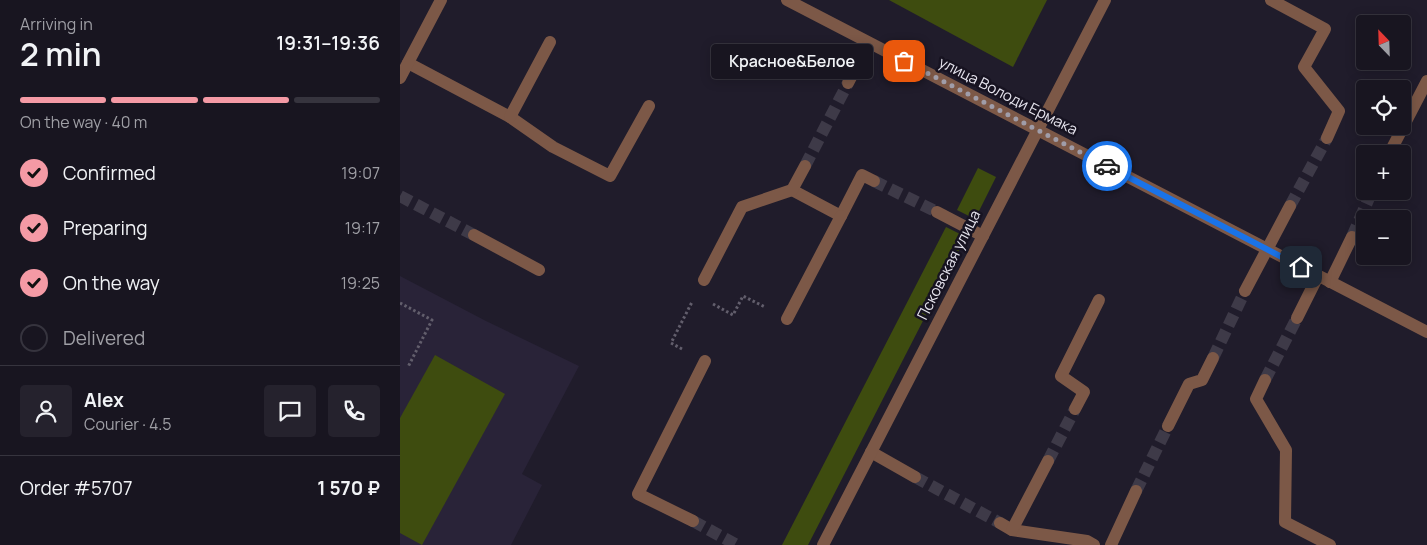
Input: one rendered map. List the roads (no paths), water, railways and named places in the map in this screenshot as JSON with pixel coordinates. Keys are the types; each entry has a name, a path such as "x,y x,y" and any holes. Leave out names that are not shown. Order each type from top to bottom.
{"street":[{"path":"400,78 441,0"},
{"name":"улица Володи Ермака","path":"787,0 1427,332"},
{"name":"Псковская улица","path":"823,545 1105,0"},
{"path":"1271,0 1325,29 1304,67 1339,112 1327,138"},
{"path":"510,117 550,42"},
{"path":"848,83 869,43"},
{"path":"408,63 510,117 553,147 610,176 649,106"},
{"path":"1394,145 1427,81"},
{"path":"704,280 742,207 792,190 806,166"},
{"path":"787,319 862,175 874,180"},
{"path":"792,190 841,216"},
{"path":"1245,291 1290,206"},
{"path":"937,212 983,236"},
{"path":"474,234 539,270"},
{"path":"1330,282 1352,237"},
{"path":"1297,318 1318,276"},
{"path":"1075,410 1084,392 1061,376 1099,300"},
{"path":"1168,426 1189,384 1202,380 1213,358"},
{"path":"692,521 638,494 705,361"},
{"path":"1265,380 1256,399 1286,450 1284,522 1326,544"},
{"path":"871,452 915,477"},
{"path":"1012,530 1048,461"},
{"path":"1111,545 1136,491"},
{"path":"1000,522 1012,530 1087,542 1094,545"}],"tunnel":[{"path":"805,166 848,83"},
{"path":"1290,206 1327,138"},
{"path":"874,181 937,212"},
{"path":"400,196 474,235"},
{"path":"1352,237 1368,200"},
{"path":"1213,358 1245,291"},
{"path":"1265,380 1297,318"},
{"path":"1048,461 1075,409"},
{"path":"1136,491 1168,426"},
{"path":"915,477 1000,523"},
{"path":"693,521 737,545"}],"place":[{"name":"Красное&Белое","path":"904,61"}]}
